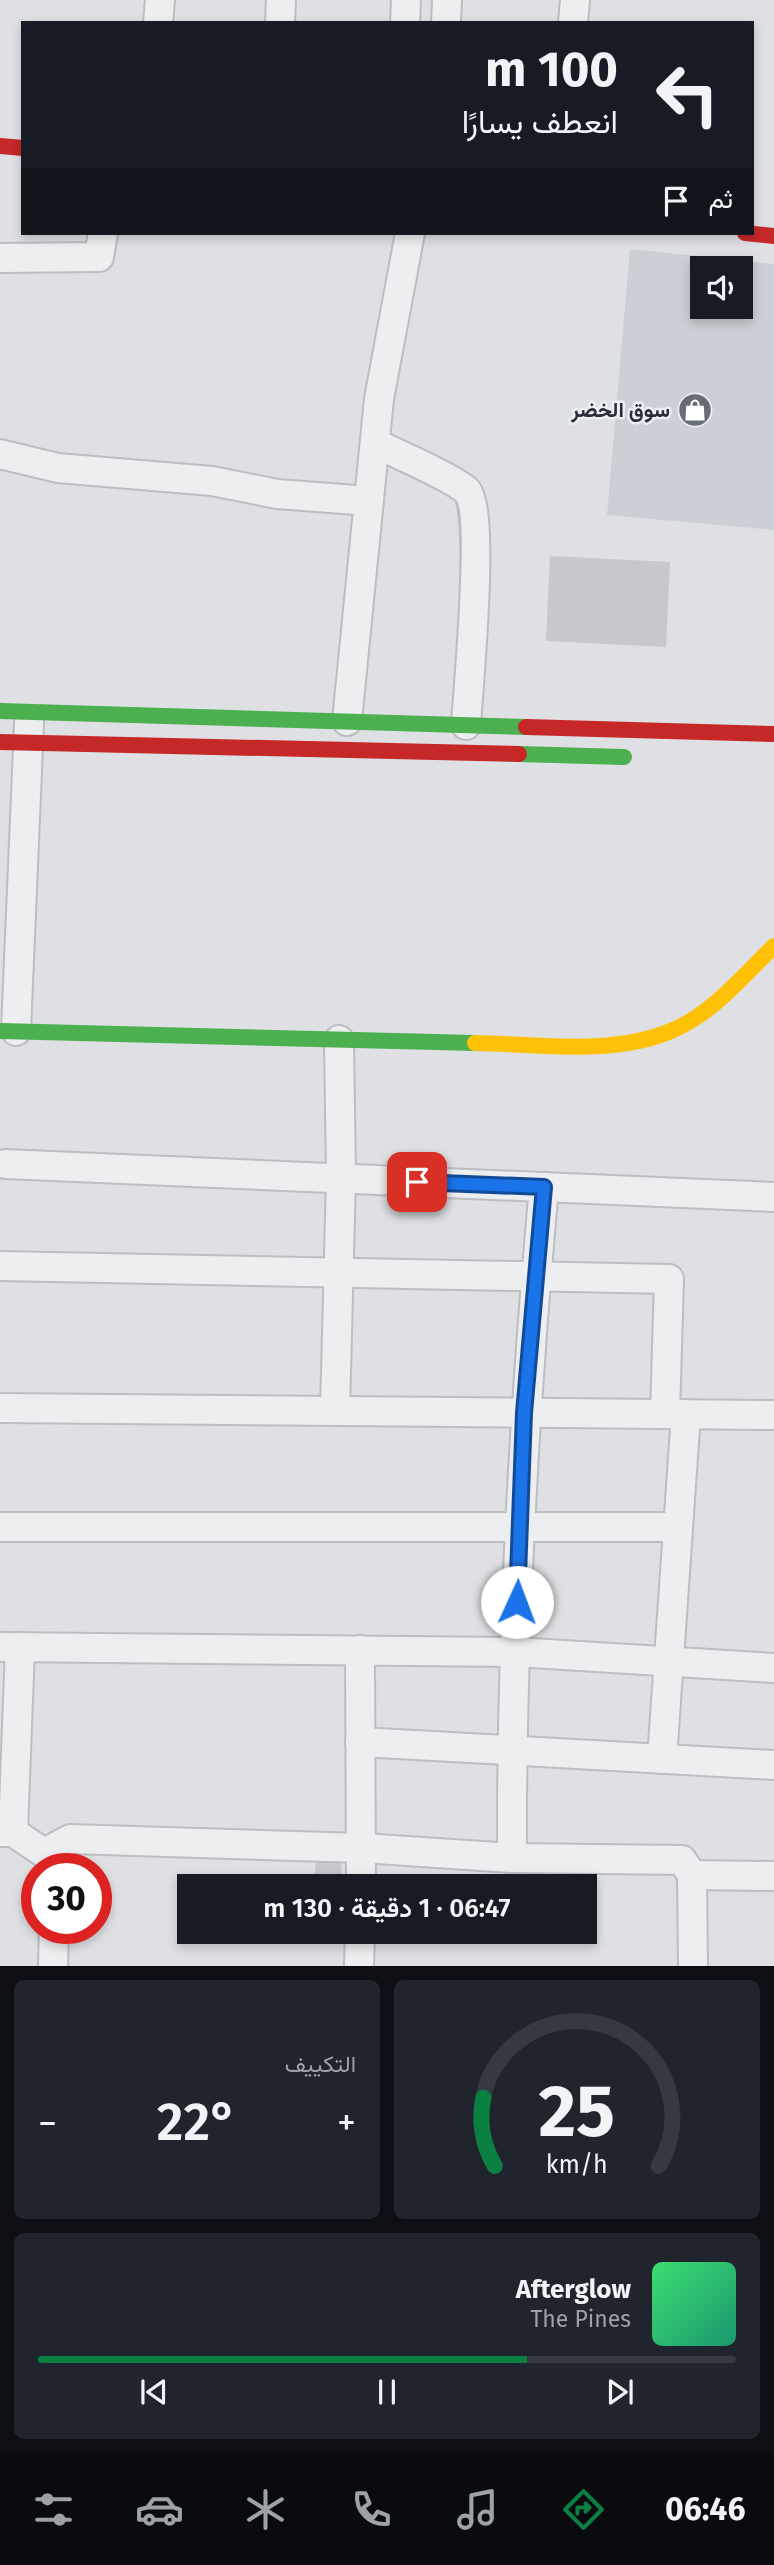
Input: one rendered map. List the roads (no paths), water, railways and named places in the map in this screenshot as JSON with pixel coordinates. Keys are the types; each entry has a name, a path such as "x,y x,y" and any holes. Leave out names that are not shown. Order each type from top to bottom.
{"main road":[{"path":"0,146 21,148"},
{"path":"754,234 774,236"},
{"path":"0,711 774,734"},
{"path":"0,742 636,757"},
{"path":"8,1031 615,1046 672,1031 717,1002 774,946"}],"street":[{"path":"158,21 160,0"},
{"path":"280,21 281,0"},
{"path":"405,21 406,0"},
{"path":"446,21 447,0"},
{"path":"573,21 575,0"},
{"path":"0,258 99,257 103,235"},
{"path":"347,721 379,399 410,235"},
{"path":"375,443 467,491 475,509 475,571 466,725"},
{"path":"0,454 58,468 212,481 277,494 369,501"},
{"path":"8,1031 30,712"},
{"path":"335,1411 341,1178 339,1040"},
{"path":"5,1164 774,1197"},
{"path":"512,1858 512,1750 524,1413 544,1187"},
{"path":"0,1266 669,1279 678,1527 662,1759"},
{"path":"0,1408 774,1415"},
{"path":"0,1527 678,1527"},
{"path":"36,1853 6,1832 10,1647 515,1652 774,1668"},
{"path":"360,1650 361,1874"},
{"path":"360,1742 774,1765"},
{"path":"55,1853 70,1839 362,1848 512,1858 682,1860 692,1875 693,1966"},
{"path":"692,1875 774,1876"},
{"path":"53,1966 54,1944"},
{"path":"359,1966 360,1944"}],"place":[{"name":"سوق الخضر","path":"695,410"}]}
